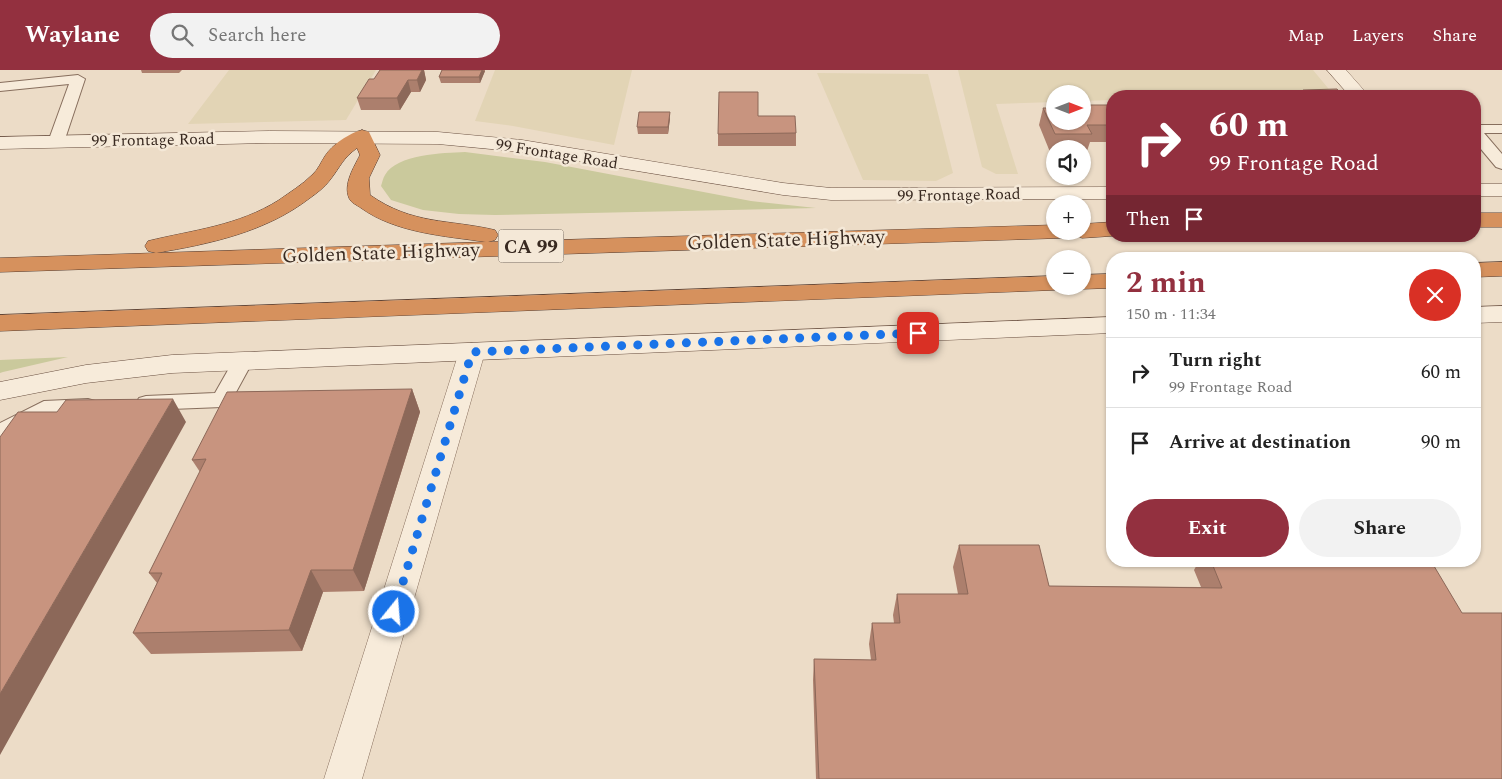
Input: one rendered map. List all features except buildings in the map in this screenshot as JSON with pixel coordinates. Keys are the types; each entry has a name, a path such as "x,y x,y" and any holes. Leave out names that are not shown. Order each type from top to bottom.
{"highway":[{"path":"11,265 177,243 223,233 257,222 284,208 299,197 322,178 335,156 362,136 370,156 358,178 359,197 374,209 401,221 555,246"},
{"path":"1481,220 1502,220"},
{"path":"1091,230 1106,230"},
{"name":"Golden State Highway","path":"11,265 1046,232"},
{"path":"1481,270 1502,269"},
{"path":"1091,282 1106,281"},
{"path":"0,323 1046,283"},
{"path":"0,331 109,320"}],"street":[{"path":"1336,70 1354,90"},
{"name":"99 Frontage Road","path":"0,143 362,136 477,141 532,148 783,189 830,194 874,196 1106,193"},
{"path":"1481,190 1502,190"},
{"path":"1481,315 1502,314"},
{"path":"0,391 26,384 96,371 172,364 1106,325"},
{"path":"343,779 472,352"}],"lane":[{"path":"0,87 76,75 56,142"},
{"path":"1481,131 1502,130"},
{"path":"1481,138 1502,164"},
{"path":"0,434 44,408 222,400 243,361"}],"shaded area":[{"path":"229,70 376,70 346,120 188,124"},
{"path":"495,70 632,70 614,145 513,126 475,121"},
{"path":"958,70 1313,70 1330,90 1106,90 1106,100 1091,101 1091,85 1046,85 1046,102 996,104 1018,174 996,174 982,167"},
{"path":"817,73 928,74 953,173 936,181 863,180"}],"green space":[{"path":"465,152 545,162 751,201 816,208 495,215 459,214 423,210 391,200 381,186 385,175 399,163 421,156"},
{"path":"68,357 3,372 0,373 0,360"}],"route":[{"path":"394,612 472,352 918,333"}]}
